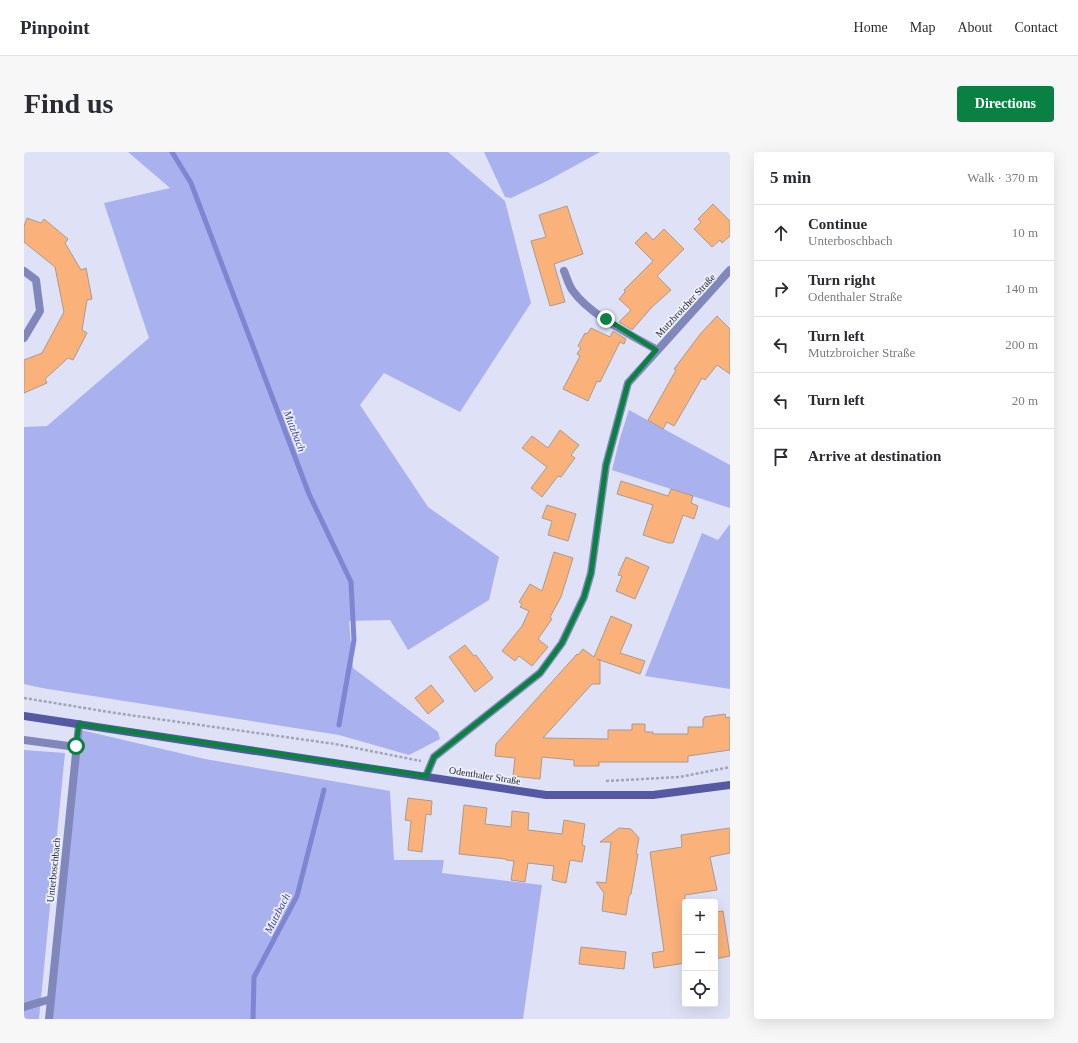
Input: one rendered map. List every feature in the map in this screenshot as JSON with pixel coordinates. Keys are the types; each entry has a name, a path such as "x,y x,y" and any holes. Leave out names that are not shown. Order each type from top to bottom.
{"main road":[{"name":"Odenthaler Straße","path":"24,716 546,794 653,795 730,785"}],"street":[{"path":"24,270 36,280 40,311 24,338"},
{"name":"Mutzbroicher Straße","path":"426,776 434,757 540,673 562,643 584,597 591,573 606,465 628,383 656,350 730,270"},
{"path":"564,271 572,291 585,305 656,350"},
{"name":"Unterboschbach","path":"49,1019 79,724"},
{"path":"24,740 76,746"},
{"path":"24,1007 51,999"}],"path":[{"path":"24,698 115,713 335,744 432,763"},
{"path":"606,781 680,777 730,767"}],"shaded area":[{"path":"128,152 448,152 505,201 531,303 460,412 384,373 360,405 428,507 499,557 489,600 408,650 390,620 349,621 353,668 438,732 440,739 409,755 339,735 24,684 24,427 47,426 149,338 104,203 170,188"},
{"path":"484,152 600,152 547,181 511,198 505,197"},
{"path":"629,410 730,465 730,508 612,470"},
{"path":"730,524 730,689 645,676 702,533 718,540"},
{"path":"81,730 205,759 390,791 394,860 444,860 442,873 542,885 523,1019 50,1019"},
{"path":"24,750 65,753 39,1019 24,1019"}],"building":[{"path":"713,204 730,221 730,236 722,243 720,240 712,247 694,229 701,222 698,219"},
{"path":"567,206 583,254 554,264 565,302 550,306 531,241 546,237 539,215"},
{"path":"27,218 41,223 44,219 68,239 65,243 81,270 86,268 92,299 87,300 82,330 87,333 73,360 68,358 45,379 47,383 24,393 24,360 42,353 64,312 55,267 24,242 24,226"},
{"path":"664,229 684,249 657,276 671,290 652,307 632,330 619,322 631,310 619,299 625,292 624,290 653,261 635,243 646,232 653,240"},
{"path":"717,316 730,329 730,374 717,365 705,380 702,378 674,426 667,422 663,429 648,420 676,370 674,369 701,333"},
{"path":"591,328 610,337 613,331 626,339 624,344 620,342 600,382 597,381 588,401 563,389 580,356 577,354 581,348 578,346 585,333 587,334"},
{"path":"560,430 579,445 571,455 575,458 561,477 558,476 542,497 531,488 547,467 522,448 532,436 548,448"},
{"path":"621,481 668,496 671,489 693,496 691,503 698,506 694,519 683,515 673,543 668,543 643,535 653,505 617,494"},
{"path":"547,505 576,514 568,541 548,535 552,521 542,518"},
{"path":"554,552 573,558 561,597 550,617 552,619 538,639 548,647 532,666 519,656 515,661 502,651 522,626 529,611 520,607 522,604 519,602 530,584 542,591"},
{"path":"626,557 649,567 635,599 616,591 622,576 618,575"},
{"path":"611,616 632,625 620,653 645,661 640,674 600,660 600,684 592,684 543,738 608,739 608,730 632,730 632,724 645,724 645,732 653,732 653,734 688,734 688,727 703,727 704,717 725,714 726,718 730,717 730,750 688,756 688,762 599,762 599,766 574,766 574,760 542,757 540,779 513,776 515,758 495,756 496,744 577,654 578,655 583,649 594,657"},
{"path":"465,645 474,656 476,655 493,678 475,692 449,657"},
{"path":"431,685 444,701 428,714 415,698"},
{"path":"408,798 432,801 431,815 426,814 422,852 408,850 411,821 405,820"},
{"path":"464,805 487,808 485,824 511,827 512,811 529,813 528,830 562,834 564,820 585,824 582,845 585,846 582,862 570,860 566,883 552,880 554,866 528,863 525,882 511,880 514,861 459,854"},
{"path":"619,828 631,829 639,838 636,854 638,854 626,915 602,911 604,893 596,882 606,883 611,842 600,842"},
{"path":"730,828 730,853 710,857 717,890 685,895 685,899 682,899 682,963 654,968 652,953 664,951 650,852 682,847 681,835"},
{"path":"723,911 730,956 718,958 718,935 718,912"},
{"path":"581,947 626,952 624,969 579,964"}],"waterway":[{"name":"Mutzbach","path":"172,152 191,183 309,494 351,582 354,640 339,725"},
{"name":"Mutzbach","path":"253,1019 254,977 297,896 324,790"}],"route":[{"path":"76,746 79,724 426,776 434,757 540,673 562,643 575,619 584,597 591,573 606,465 628,383 656,350 606,319"}]}
